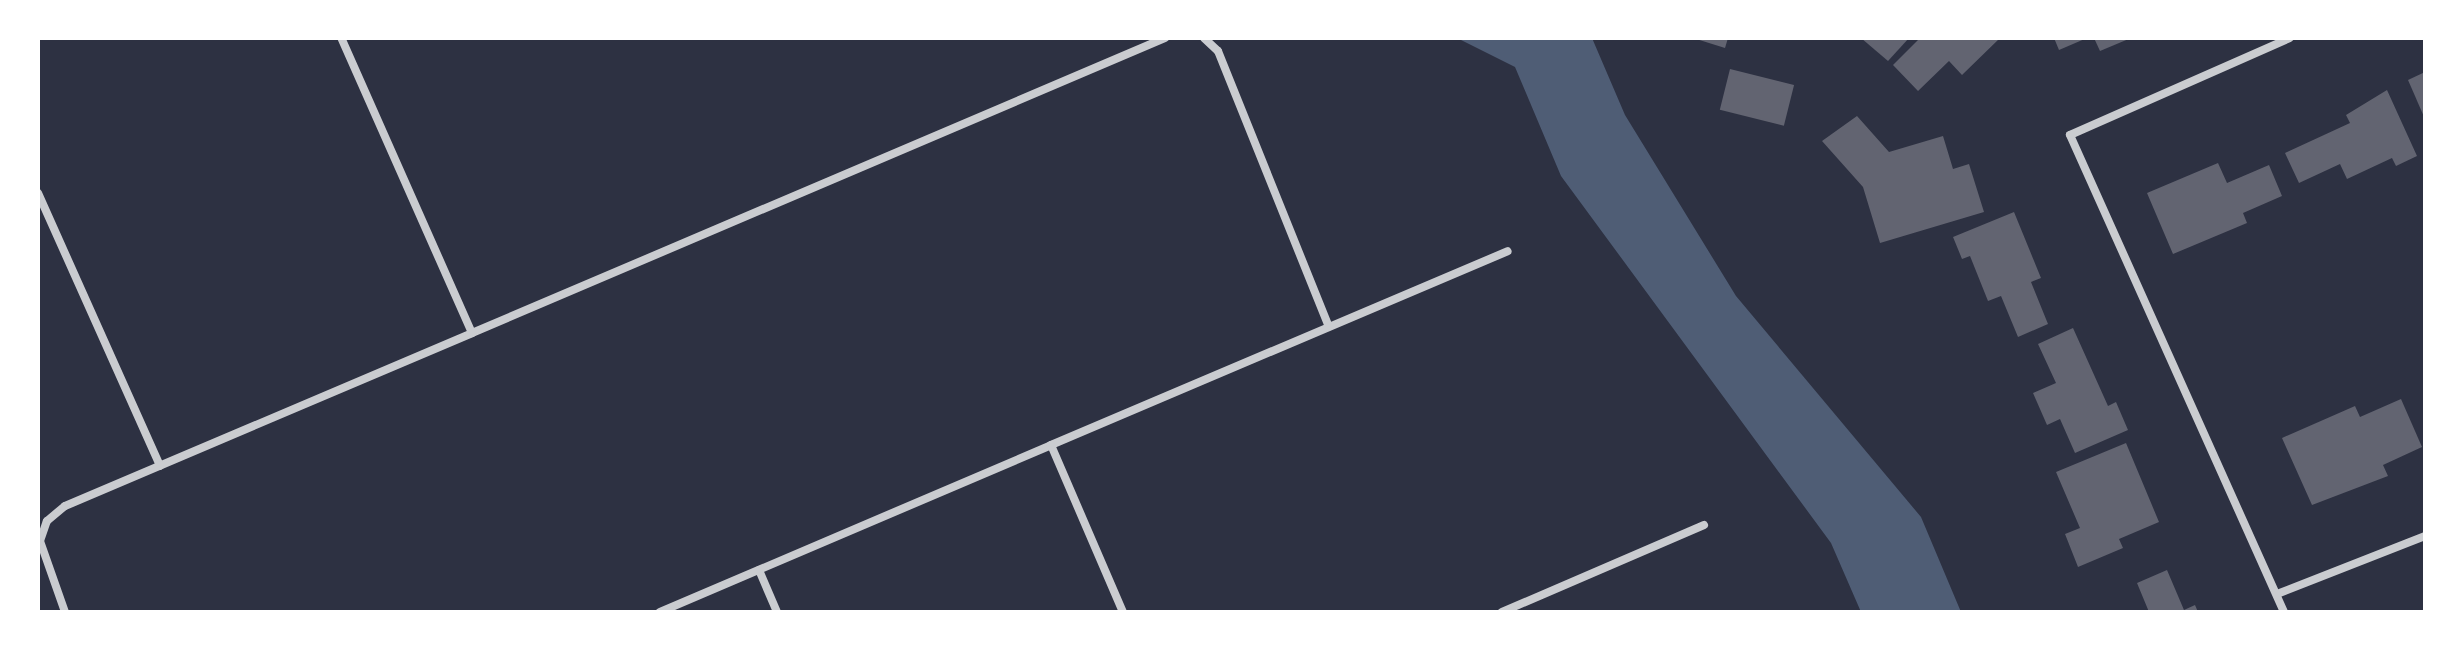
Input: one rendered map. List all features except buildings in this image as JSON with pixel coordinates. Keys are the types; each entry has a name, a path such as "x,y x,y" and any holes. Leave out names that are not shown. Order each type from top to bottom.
{"street":[{"path":"341,38 472,333"},
{"path":"65,612 40,541 47,521 65,506 1165,38"},
{"path":"1204,38 1218,51 1329,327"},
{"path":"2284,612 2070,135 2290,38"},
{"path":"38,193 160,466"},
{"path":"660,612 1508,251"},
{"path":"1051,445 1123,612"},
{"path":"1502,612 1704,525"},
{"path":"2277,594 2425,536"},
{"path":"759,570 777,612"}],"water":[{"path":"1457,38 1592,38 1625,115 1736,296 1921,517 1961,612 1861,612 1831,543 1561,176 1515,67"}]}
